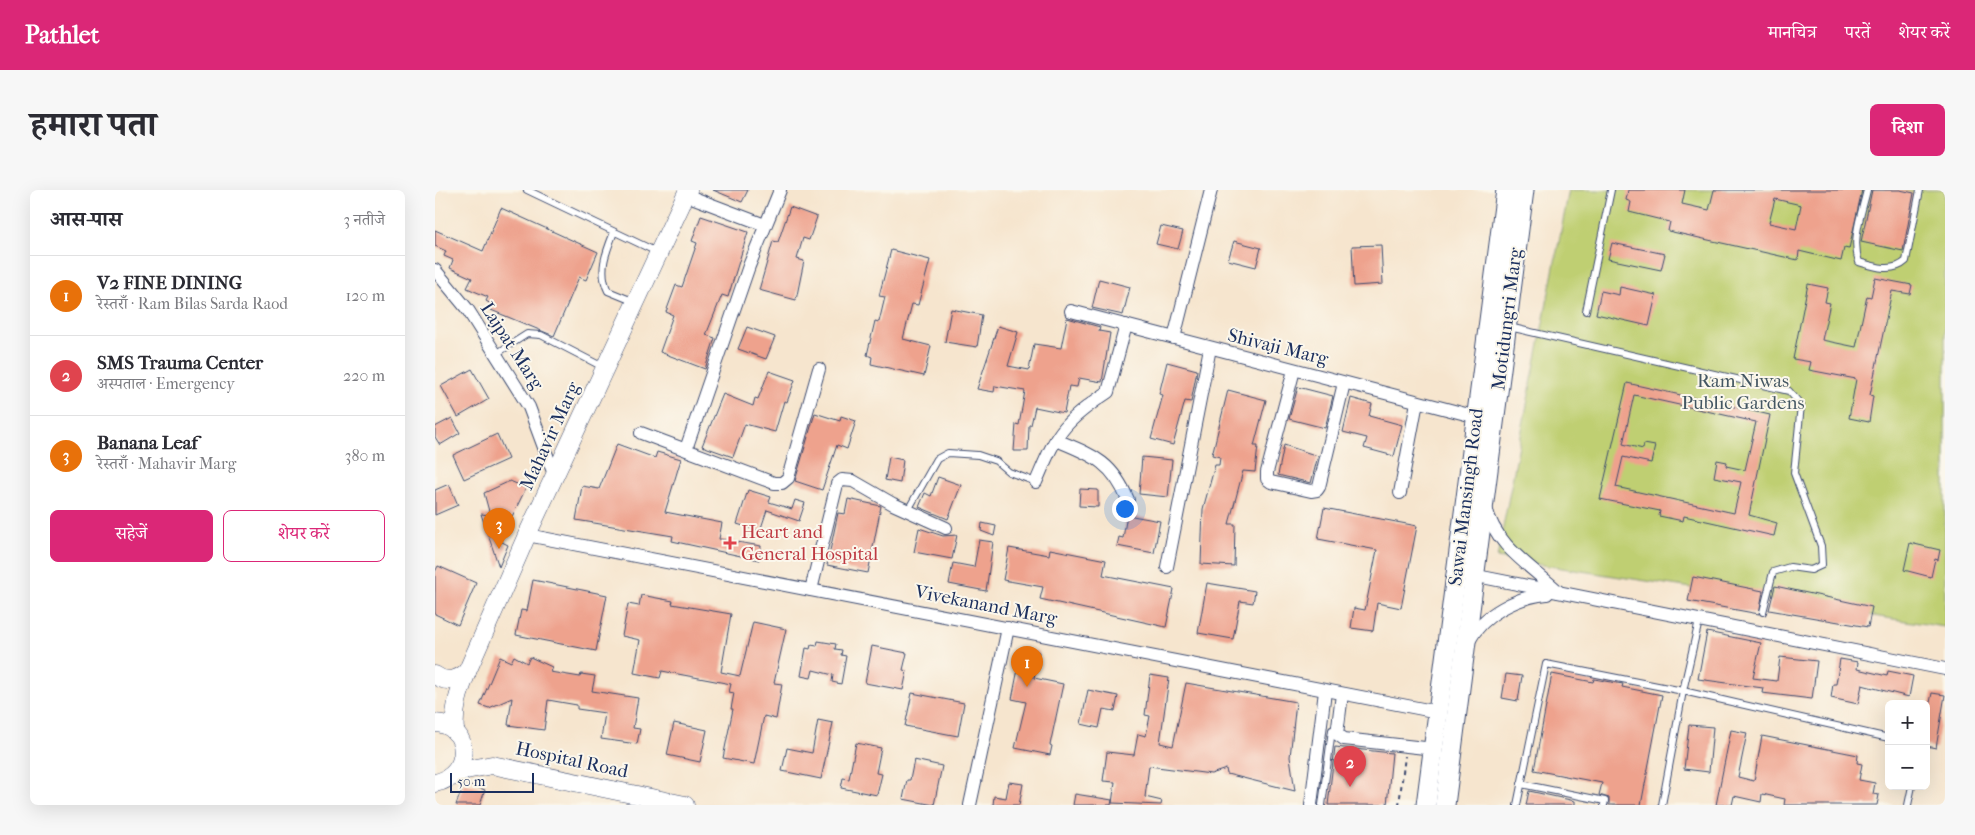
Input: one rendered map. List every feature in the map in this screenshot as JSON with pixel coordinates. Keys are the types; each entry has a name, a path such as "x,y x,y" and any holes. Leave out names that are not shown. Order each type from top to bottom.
{"main road":[{"name":"Sawai Mansingh Road","path":"1427,805 1506,190"},
{"name":"Motidungri Marg","path":"1445,805 1524,190"}],"street":[{"path":"686,449 779,190"},
{"path":"1174,338 1211,190"},
{"path":"687,192 765,226"},
{"name":"Mahavir Marg","path":"455,732 453,713 467,672 527,535 687,192"},
{"name":"Lajpat Marg","path":"435,270 468,310 529,407 555,478"},
{"name":"Shivaji Marg","path":"1071,311 1477,417"},
{"path":"1036,482 1056,440 1065,426 1108,392 1126,325"},
{"path":"1167,567 1210,348"},
{"path":"641,433 774,483 782,483 787,478 819,369"},
{"path":"1294,370 1267,472 1267,478 1271,482 1317,490 1344,383"},
{"path":"1400,493 1417,402"},
{"path":"1056,440 1098,458 1122,486 1128,500"},
{"path":"811,590 837,484 842,480 853,481 946,528"},
{"path":"1485,497 1489,521 1507,548 1559,593"},
{"name":"Vivekanand Marg","path":"527,535 1438,712"},
{"path":"1456,573 1945,669"},
{"path":"1466,648 1474,632 1483,622 1512,603 1535,595 1559,593"},
{"path":"971,805 1007,628"},
{"path":"435,675 445,680 457,680 467,672"},
{"path":"1335,693 1337,734 1344,739 1434,749"},
{"path":"1311,805 1335,693"},
{"path":"435,723 447,726 461,740 463,750 459,770 452,777"},
{"path":"463,750 492,765"},
{"name":"Hospital Road","path":"435,783 466,770 492,765 685,805"}],"lane":[{"path":"527,190 659,253"},
{"path":"1586,311 1611,190"},
{"path":"1867,190 1855,244 1859,262 1890,268 1900,266 1906,261 1920,190"},
{"path":"614,232 604,261 602,272 604,283 608,291 636,302"},
{"path":"1506,327 1789,391 1801,405 1794,473 1821,546 1822,565 1811,570 1790,567 1773,572 1763,612"},
{"path":"496,354 527,334 541,335 605,369"},
{"path":"908,510 937,459 948,453 978,455 996,461 1009,472 1036,482"},
{"path":"1662,805 1683,692 1699,621"},
{"path":"1517,805 1546,664 1683,692 1885,737"},
{"path":"1322,805 1335,693"},
{"path":"1521,784 1605,801 1604,805"},
{"path":"1907,805 1911,790"}],"path":[{"path":"1399,805 1406,746"}],"green space":[{"name":"Ram Niwas Public Gardens","path":"1569,190 1945,190 1945,627 1497,558"}],"building":[{"path":"713,190 748,190 742,202"},
{"path":"1628,190 1685,190 1682,204 1709,210 1714,190 1862,190 1849,249 1844,248 1841,261 1799,251 1798,260 1668,231 1670,222 1629,212 1631,202 1626,200","holes":["1775,199 1801,205 1796,229 1769,223"]},
{"path":"1872,190 1900,190 1914,193 1903,251 1861,242"},
{"path":"790,207 817,217 809,240 803,238 797,259 804,261 796,300 759,290 773,241 778,242"},
{"path":"501,208 598,252 586,280 579,277 554,336 491,310 491,304 486,301 488,297 467,288 472,278 450,268 453,260 444,256 446,251 435,246 435,230 483,251"},
{"path":"701,216 748,232 728,297 722,295 706,335 715,338 705,369 660,352 673,315 666,312 676,285 682,287 697,243 692,241"},
{"path":"1161,226 1183,231 1178,249 1156,244"},
{"path":"1234,241 1261,248 1256,267 1228,260"},
{"path":"1612,243 1665,254 1661,270 1608,259"},
{"path":"1381,245 1383,284 1354,286 1352,246"},
{"path":"891,250 930,260 918,305 912,304 903,339 931,346 924,376 871,364 872,357 867,355 875,321 879,322 885,297 879,296"},
{"path":"1875,278 1912,285 1910,294 1892,291 1870,395 1873,396 1869,422 1849,418 1856,379 1809,370 1811,362 1793,359 1808,284 1828,288 1825,302 1830,303 1822,340 1856,347 1867,296 1871,297"},
{"path":"1099,279 1130,287 1123,315 1092,308"},
{"path":"1620,287 1656,295 1649,326 1596,314 1601,291 1619,295"},
{"path":"951,309 982,315 977,347 945,342"},
{"path":"1067,318 1100,327 1099,331 1110,333 1102,382 1079,378 1077,387 1069,386 1064,413 1035,407 1031,425 1029,425 1028,451 1014,451 1016,424 1019,425 1025,391 995,386 994,392 977,389 998,326 1018,332 1008,366 1029,370 1034,344 1061,348"},
{"path":"747,327 775,337 766,359 738,349"},
{"path":"1167,362 1197,370 1191,402 1185,401 1173,445 1151,439 1163,395 1159,394"},
{"path":"472,369 489,399 458,417 441,386"},
{"path":"769,371 795,380 787,402 784,401 775,432 745,424 733,457 702,446 723,394 753,406 755,398 758,399"},
{"path":"1627,383 1770,415 1749,515 1777,523 1774,536 1684,516 1683,521 1659,516 1660,511 1600,499","holes":["1634,395 1756,422 1745,470 1726,466 1727,462 1717,460 1714,477 1741,482 1734,513 1616,487 1623,457 1651,463 1655,446 1644,444 1643,449 1623,444"]},
{"path":"1298,387 1333,396 1325,428 1289,419"},
{"path":"1228,390 1266,400 1254,446 1258,446 1255,472 1243,471 1229,524 1235,524 1234,566 1201,564 1203,509 1215,465 1219,465 1220,457 1212,455"},
{"path":"1351,398 1372,404 1369,416 1402,425 1394,456 1364,448 1367,438 1343,432"},
{"path":"815,413 840,421 841,416 856,421 847,449 837,445 822,490 795,481"},
{"path":"452,418 460,433 440,445 435,437 435,427"},
{"path":"497,434 508,459 464,479 453,455"},
{"path":"617,444 655,458 657,452 681,459 665,512 722,523 719,539 761,546 759,560 672,541 673,536 576,520 582,486 599,489"},
{"path":"1284,445 1318,456 1311,483 1278,475"},
{"path":"889,457 903,460 900,483 885,480"},
{"path":"1142,457 1172,460 1168,497 1139,494"},
{"path":"938,477 961,485 948,519 919,507 925,493 931,496"},
{"path":"510,481 526,488 500,541 508,545 499,567 481,514 490,515 484,493"},
{"path":"449,484 458,505 435,515 435,490"},
{"path":"1080,489 1098,490 1098,507 1079,506"},
{"path":"748,490 771,497 769,502 792,509 795,500 805,503 799,521 767,510 760,531 737,524"},
{"path":"848,499 881,506 868,573 827,565 838,513 845,514"},
{"path":"1324,508 1417,526 1401,608 1377,603 1373,631 1351,628 1354,608 1365,610 1377,550 1318,539"},
{"path":"1127,515 1160,521 1154,553 1117,546 1119,537 1123,538"},
{"path":"982,523 996,526 994,536 981,531"},
{"path":"919,528 943,536 957,535 952,559 914,552"},
{"path":"979,540 993,542 986,591 949,584 953,563 974,567"},
{"path":"1910,543 1940,550 1938,560 1935,559 1931,577 1904,570"},
{"path":"1009,548 1049,555 1050,549 1106,560 1103,575 1174,589 1166,627 1040,599 1043,587 1003,580"},
{"path":"438,566 476,583 458,625 435,614 435,572"},
{"path":"1693,577 1763,591 1759,614 1688,601"},
{"path":"533,580 607,595 596,651 516,635 521,610 527,611"},
{"path":"1207,583 1255,591 1253,603 1240,601 1233,639 1198,633"},
{"path":"1775,586 1872,607 1868,627 1769,610"},
{"path":"641,595 673,601 672,604 731,614 721,672 740,676 753,622 786,629 774,683 782,684 776,719 764,716 754,764 723,758 733,709 731,709 734,693 729,692 731,684 662,671 660,678 634,673 640,640 622,636 628,604 639,606"},
{"path":"1707,632 1761,643 1753,678 1777,681 1780,657 1817,661 1812,699 1762,693 1763,688 1698,679"},
{"path":"818,641 836,644 835,649 842,650 841,655 846,656 841,684 832,682 833,675 813,670 811,678 801,676 806,648 810,649 811,645 817,646"},
{"path":"872,646 907,653 903,670 907,671 903,690 865,683"},
{"path":"1022,649 1039,652 1034,678 1063,684 1050,745 1052,746 1050,755 1015,748 1026,702 1012,699"},
{"path":"514,656 527,663 530,657 552,667 550,672 580,677 581,674 595,676 592,691 638,698 633,728 640,729 637,744 601,739 605,713 577,709 577,705 548,700 544,730 508,725 512,698 489,708 480,705 500,657 511,662"},
{"path":"1840,659 1858,662 1857,669 1887,676 1888,671 1913,676 1909,697 1862,685 1858,704 1831,698 1833,684 1836,684"},
{"path":"1506,674 1522,676 1518,701 1502,698"},
{"path":"1552,674 1593,682 1594,679 1623,684 1622,687 1662,695 1641,805 1609,805 1609,798 1599,795 1602,783 1534,770"},
{"path":"1150,675 1169,678 1160,743 1173,746 1186,683 1296,702 1290,757 1295,791 1227,774 1226,769 1211,774 1149,766 1145,797 1162,801 1161,805 1112,803 1115,782 1103,781 1107,752 1134,755 1138,734 1146,736 1150,716 1145,715"},
{"path":"1088,690 1118,696 1115,711 1103,709 1099,728 1081,724"},
{"path":"912,693 964,703 958,736 905,726"},
{"path":"1932,693 1945,695 1936,748 1930,747 1930,703"},
{"path":"818,720 833,723 821,779 782,771 787,748 812,753"},
{"path":"674,723 707,730 700,762 667,755"},
{"path":"1689,725 1713,727 1709,772 1684,769"},
{"path":"1731,730 1747,733 1738,777 1754,781 1762,736 1858,755 1857,763 1862,764 1859,780 1875,783 1873,794 1879,795 1877,805 1784,805 1785,799 1762,794 1761,802 1734,796 1732,805 1716,805"},
{"path":"856,743 881,748 876,773 882,774 877,795 841,788 843,778 849,779"},
{"path":"1335,747 1392,753 1387,805 1328,805"},
{"path":"914,760 942,766 934,805 903,799 907,780 910,780"},
{"path":"1009,782 1023,784 1019,805 993,805 994,796 1006,798"},
{"path":"464,783 485,790 480,805 456,805"},
{"path":"1529,791 1575,801 1575,805 1526,805"},
{"path":"1075,794 1112,800 1111,805 1073,805"}],"place":[{"name":"Heart and General Hospital","path":"730,543"},
{"name":"Banana Leaf","path":"499,549"},
{"name":"V2 FINE DINING","path":"1027,687"},
{"name":"SMS Trauma Center","path":"1350,787"}]}
